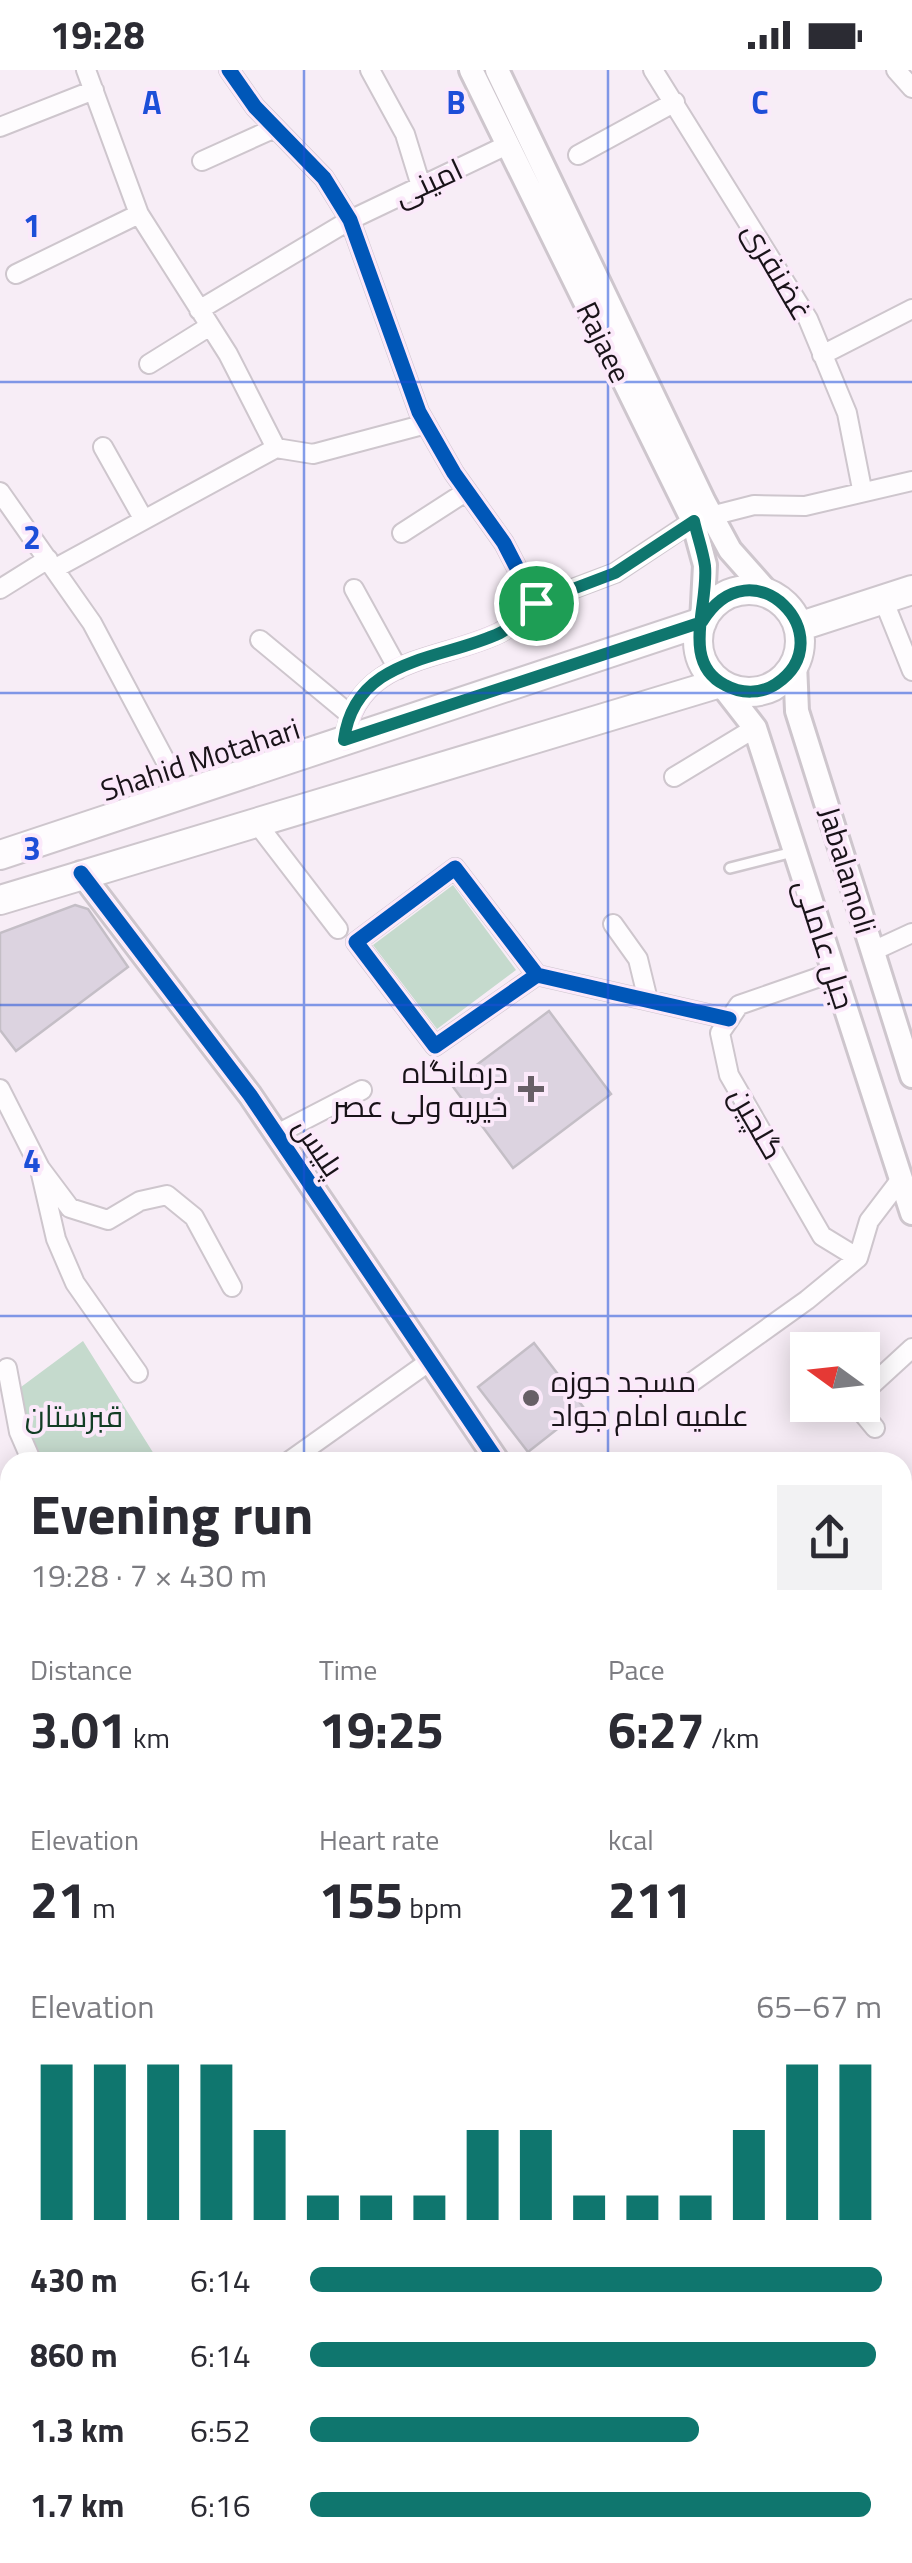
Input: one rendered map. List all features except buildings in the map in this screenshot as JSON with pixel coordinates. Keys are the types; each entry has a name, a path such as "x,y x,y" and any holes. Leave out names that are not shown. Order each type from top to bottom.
{"main road":[{"name":"Rajaee","path":"471,70 702,518 770,594"},
{"name":"Rajaee","path":"497,70 702,518 702,622"},
{"path":"0,900 81,872 720,683 754,692 771,688 795,663 798,626 792,613 770,594 754,590 722,597 702,622 700,656 720,683"},
{"path":"798,626 912,590"},
{"name":"Shahid Motahari","path":"0,855 182,794 346,727 702,622"},
{"name":"Jabalamoli","path":"795,663 803,729 912,1076"},
{"name":"جبل عاملی","path":"720,683 757,733 912,1213"},
{"path":"757,733 783,721 803,729"},
{"name":"پلیس","path":"81,872 276,1134 491,1452"}],"street":[{"path":"86,70 139,214 260,409 276,448"},
{"path":"229,70 275,128 324,178 350,220 426,424 504,544 536,603"},
{"path":"370,70 406,134 421,186"},
{"name":"غضنفری","path":"653,70 808,319 846,414 862,490"},
{"path":"896,70 912,88"},
{"path":"0,127 94,90"},
{"path":"578,155 675,102"},
{"path":"202,161 275,128"},
{"name":"امینی","path":"149,364 204,318 350,220 507,145"},
{"path":"16,274 139,214"},
{"path":"822,355 912,309"},
{"path":"0,590 144,520 276,448 313,454 426,424"},
{"path":"103,447 144,520"},
{"path":"260,640 346,727 379,681 416,658 501,632 536,603 615,573 702,518 754,505 805,506 912,480"},
{"path":"402,533 466,491"},
{"path":"0,492 92,623 182,794"},
{"path":"354,590 398,669"},
{"path":"883,599 912,671"},
{"path":"674,777 757,733"},
{"path":"255,821 338,929"},
{"path":"537,975 436,1046 356,942 455,868 537,975 729,1019 739,1005 834,972"},
{"path":"612,924 638,959 648,1000"},
{"path":"873,951 912,933"},
{"name":"گلچین","path":"729,1019 720,1033 728,1075 822,1236 858,1258"},
{"path":"0,1089 40,1168 70,1208 108,1220 140,1201 167,1195 194,1217 232,1287"},
{"path":"276,1134 362,1090"},
{"path":"40,1168 56,1239 75,1284 138,1373"},
{"path":"688,1385 808,1300 858,1258 880,1200 902,1179"},
{"path":"880,1377 912,1348"},
{"path":"302,1452 430,1360"},
{"path":"8,1368 18,1432 27,1452"},
{"path":"870,1422 875,1428"}],"lane":[{"path":"730,868 795,852"}],"green space":[{"path":"453,885 516,970 437,1029 373,945"},
{"name":"قبرستان","path":"83,1341 153,1452 39,1452 30,1436 21,1387"}],"cycle path":[{"path":"229,70 255,107 324,178 350,220 419,412 454,473 504,543 535,603 499,633 383,677 365,692 352,712 345,740"},
{"path":"537,975 435,1046 356,942 455,868 537,975 729,1019"},
{"path":"81,873 250,1095 491,1452"}],"place":[{"name":"درمانگاه خیریه ولی عصر","path":"531,1089"},
{"name":"مسجد حوزه علمیه امام جواد","path":"531,1398"}],"route":[{"path":"536,603 501,632 416,658 379,681 348,713 344,740 702,622 722,597 738,591 770,594 782,602 798,626 799,651 785,678 771,688 754,692 720,683 708,671 700,656 698,639 702,622 705,566 694,521 615,573 536,603"}]}
